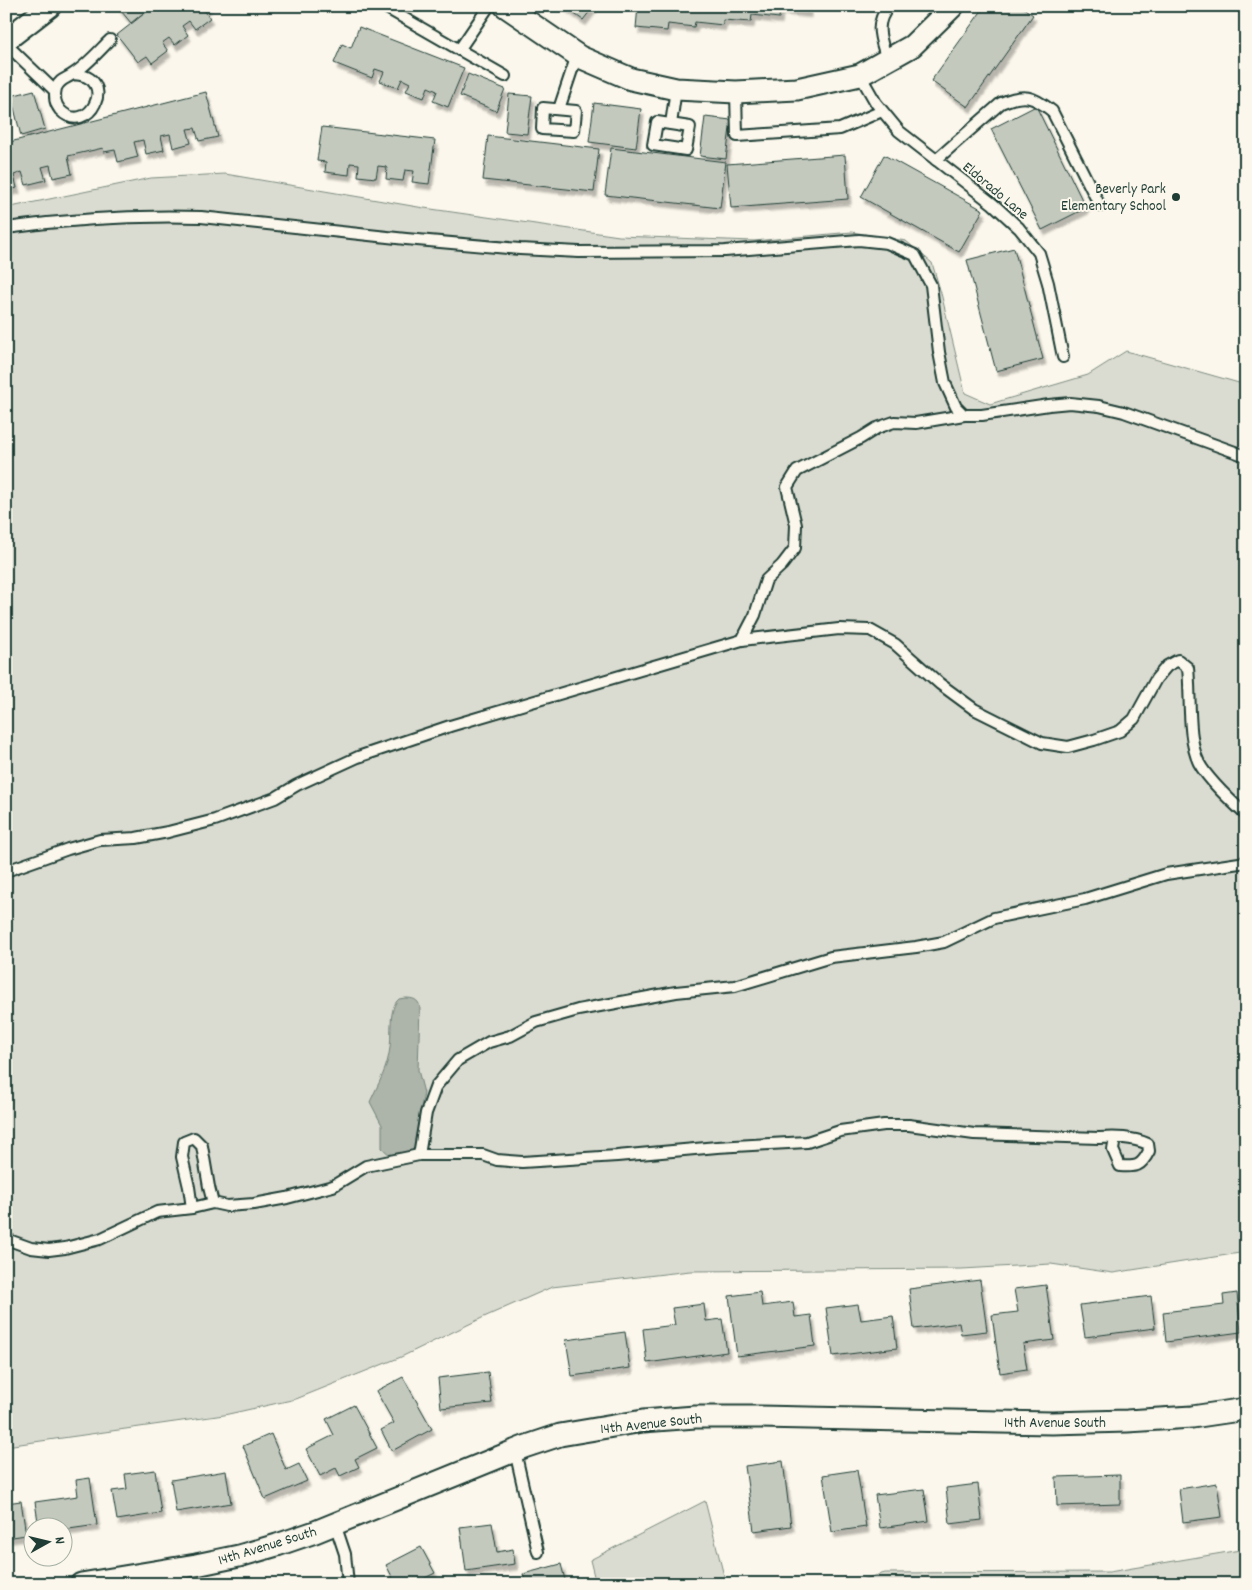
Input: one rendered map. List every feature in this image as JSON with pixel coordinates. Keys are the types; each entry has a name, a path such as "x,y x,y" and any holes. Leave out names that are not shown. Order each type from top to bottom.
{"street":[{"path":"6,40 50,6"},
{"path":"504,6 577,55 631,79 676,89 736,92 797,89 860,75 912,46 953,6"},
{"name":"14th Avenue South","path":"81,1584 148,1574 277,1546 560,1435 643,1421 695,1417 760,1417 1071,1422 1127,1421 1192,1417 1246,1409"}],"lane":[{"path":"383,6 505,76"},
{"path":"459,50 489,6"},
{"path":"886,60 878,27 889,6"},
{"path":"73,74 89,78 95,84 97,92 97,101 94,108 80,117 71,117 63,113 55,99 55,91 65,77 73,74 110,40"},
{"path":"6,44 55,91"},
{"path":"559,109 577,55"},
{"name":"Eldorado Lane","path":"860,75 876,103 899,131 993,204 1019,228 1039,253 1048,283 1064,357"},
{"path":"670,124 676,89"},
{"path":"736,92 737,136 840,128 882,111"},
{"path":"936,160 1001,103 1014,97 1027,96 1040,102 1052,111 1100,206"},
{"path":"6,228 78,220 161,215 201,217 520,249 579,252 725,251 859,240 887,242 915,255 931,286 939,352 945,383 956,407 964,415"},
{"path":"742,640 755,615 766,580 796,548 796,526 787,487 797,471 877,428 894,422 916,423 964,415 982,415 1070,403 1099,406 1124,412 1246,456"},
{"path":"6,871 100,840 136,838 215,820 275,798 297,785 358,757 544,697 742,640 840,630 870,630 895,644 940,684 974,710 1042,743 1068,747 1120,730 1134,719 1156,679 1167,666 1178,660 1188,668 1194,742 1199,763 1213,781 1246,815"},
{"path":"419,1155 426,1113 436,1086 458,1060 489,1042 510,1036 536,1022 578,1010 676,992 735,986 831,957 944,942 994,918 1085,899 1166,874 1246,862"},
{"path":"6,1238 31,1248 49,1250 65,1248 100,1239 157,1212 192,1208 213,1203 227,1206 254,1204 288,1198 333,1186 366,1166 419,1155 483,1155 497,1160 522,1162 617,1156 717,1147 807,1142 840,1131 884,1125 909,1124 974,1134 1115,1138"},
{"path":"192,1208 182,1157 184,1142 194,1138 202,1146 213,1203"},
{"path":"516,1451 538,1552"},
{"path":"335,1524 345,1554 348,1584"}],"shaded area":[{"path":"225,174 424,208 619,236 754,241 852,232 906,241 932,263 965,393 990,404 1088,375 1126,351 1246,385 1246,1252 1113,1273 1051,1264 962,1269 690,1271 552,1287 401,1357 296,1399 224,1415 6,1446 6,208 151,178"},
{"path":"399,999 415,1000 420,1007 418,1070 424,1093 416,1146 412,1151 391,1156 382,1148 382,1125 370,1102 387,1062 393,1008"},
{"path":"705,1501 726,1584 596,1584 590,1560"},
{"path":"1246,1549 1246,1584 847,1584 885,1573 1109,1572"}],"building":[{"path":"117,6 145,6 148,9 131,23"},
{"path":"154,6 209,6 204,10 210,18 195,29 189,21 182,26 188,35 175,45 169,38 162,43 168,51 152,63 147,56 138,62 117,35"},
{"path":"563,6 594,6 583,20"},
{"path":"638,6 808,6 808,12 780,9 779,18 752,15 751,22 723,20 723,25 695,22 694,27 668,24 667,31 636,28"},
{"path":"985,6 1021,6 1033,15 968,107 931,81"},
{"path":"359,27 464,68 448,107 433,101 437,91 428,87 424,98 406,91 410,83 402,79 398,88 380,81 384,72 375,69 372,78 334,63 342,44 351,48"},
{"path":"468,74 505,89 496,111 460,96"},
{"path":"34,90 45,129 21,136 11,96"},
{"path":"206,92 218,137 199,141 195,128 187,129 191,143 173,148 170,134 161,136 164,150 146,154 143,140 134,142 138,157 118,162 115,150 104,152 103,148 68,156 72,174 53,178 50,165 42,167 46,180 26,185 22,172 14,175 17,188 6,191 6,143"},
{"path":"509,94 532,96 527,134 505,132"},
{"path":"594,103 641,109 636,148 589,142"},
{"path":"1036,106 1086,208 1042,230 991,129"},
{"path":"705,117 731,120 726,159 700,156"},
{"path":"322,127 435,140 429,184 412,182 414,171 405,170 403,181 386,179 387,167 378,166 376,178 358,176 359,164 350,163 349,175 325,172 326,162 317,161"},
{"path":"488,136 599,149 594,192 483,180"},
{"path":"611,148 726,162 720,208 605,195"},
{"path":"845,155 848,199 731,208 727,164"},
{"path":"884,155 983,210 959,252 861,197"},
{"path":"1014,248 1043,359 996,371 967,260"},
{"path":"980,1280 987,1331 961,1334 959,1323 914,1329 909,1289"},
{"path":"1046,1285 1054,1340 1023,1344 1027,1369 1000,1373 992,1315 1018,1312 1014,1289"},
{"path":"760,1292 762,1306 793,1302 795,1317 811,1315 815,1346 737,1356 729,1296"},
{"path":"1237,1293 1241,1332 1166,1342 1163,1312 1224,1305 1223,1295"},
{"path":"1151,1296 1155,1328 1085,1337 1080,1305"},
{"path":"704,1304 706,1321 722,1319 727,1352 647,1363 643,1329 675,1325 672,1308"},
{"path":"858,1304 861,1320 893,1316 897,1348 833,1356 826,1308"},
{"path":"625,1332 630,1368 572,1376 566,1340"},
{"path":"488,1372 492,1403 441,1408 438,1378"},
{"path":"403,1377 432,1429 392,1451 381,1430 394,1423 376,1391"},
{"path":"354,1405 377,1448 355,1459 359,1467 340,1476 336,1468 320,1476 306,1449 334,1435 326,1419"},
{"path":"271,1434 286,1470 299,1464 307,1481 265,1499 243,1446"},
{"path":"783,1461 791,1526 754,1531 745,1466"},
{"path":"155,1470 161,1513 117,1520 112,1491 127,1489 125,1474"},
{"path":"857,1470 866,1527 832,1532 823,1475"},
{"path":"226,1471 231,1503 176,1512 171,1480"},
{"path":"1120,1475 1120,1504 1057,1506 1056,1477"},
{"path":"90,1478 97,1525 72,1529 72,1518 37,1518 35,1502 78,1496 76,1480"},
{"path":"1217,1483 1222,1517 1183,1522 1179,1489"},
{"path":"978,1484 982,1520 950,1524 946,1488"},
{"path":"924,1489 929,1521 880,1528 875,1495"},
{"path":"21,1501 24,1518 22,1536 6,1538 6,1503"},
{"path":"492,1523 497,1552 513,1549 515,1564 466,1571 460,1527"},
{"path":"421,1547 435,1573 421,1580 423,1584 393,1584 395,1582 386,1565"},
{"path":"561,1564 566,1584 526,1584 523,1574"}],"place":[{"name":"Beverly Park Elementary School","path":"1176,197"}]}
